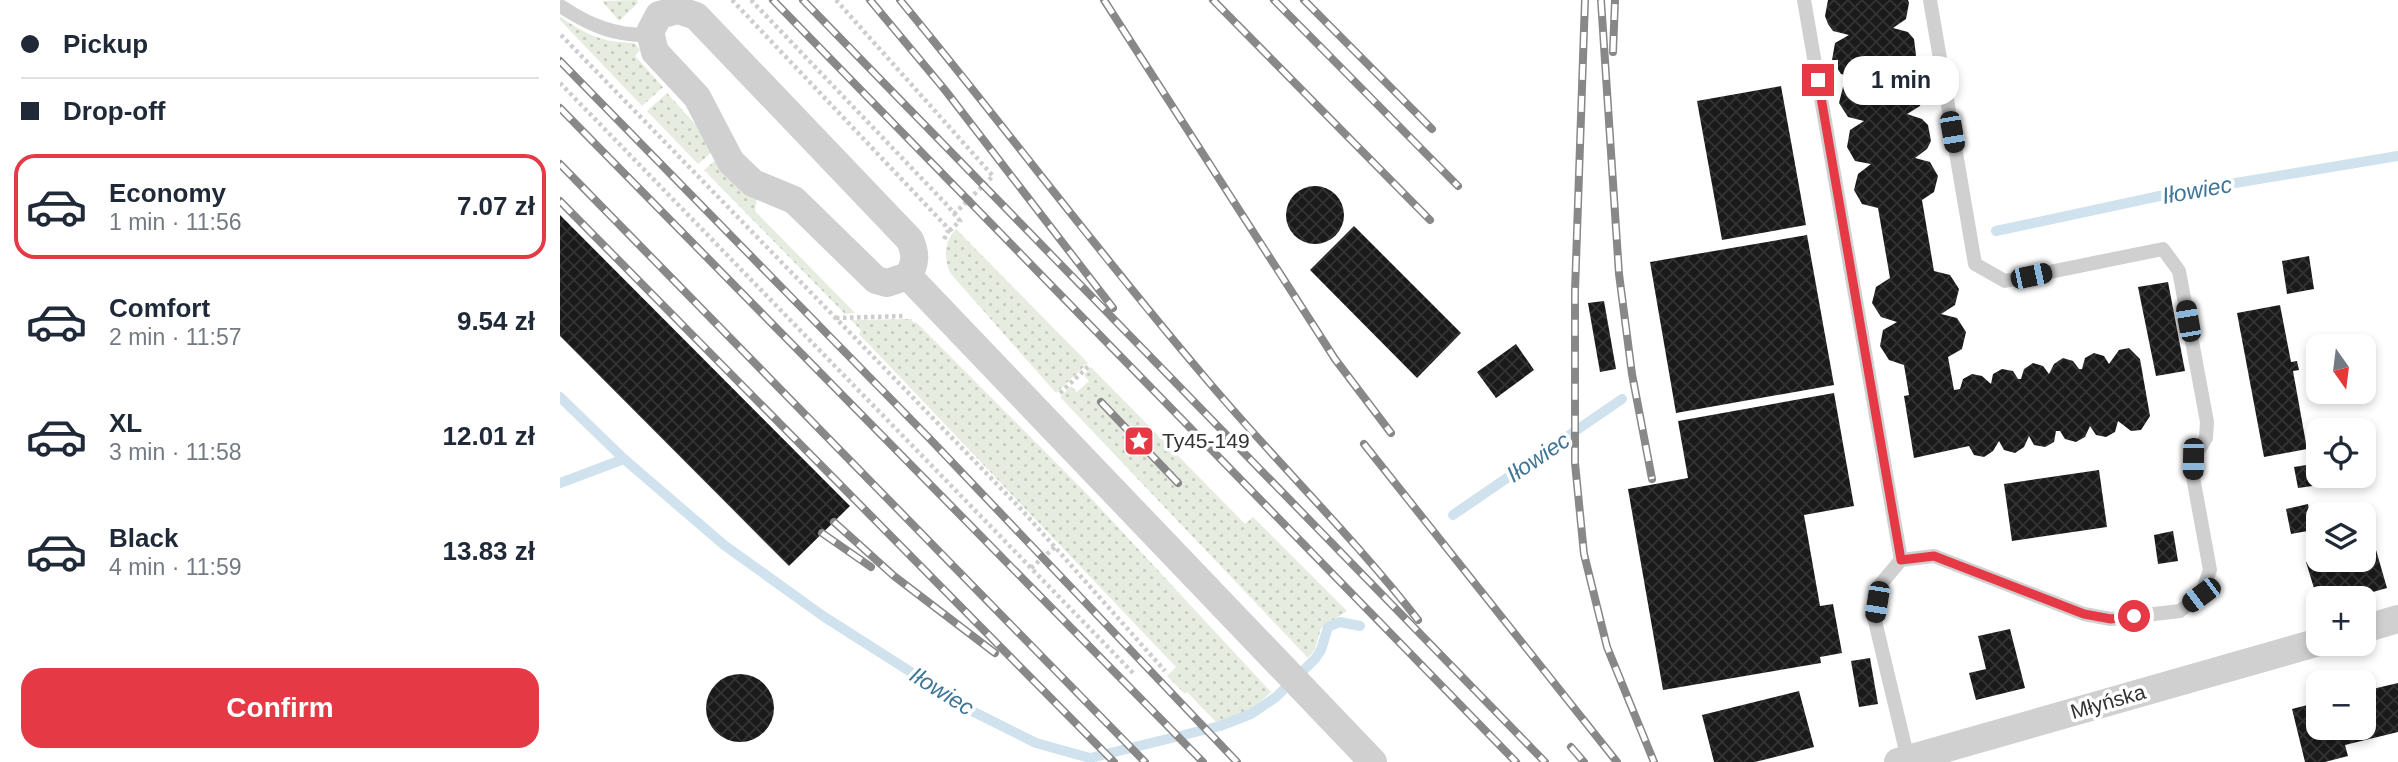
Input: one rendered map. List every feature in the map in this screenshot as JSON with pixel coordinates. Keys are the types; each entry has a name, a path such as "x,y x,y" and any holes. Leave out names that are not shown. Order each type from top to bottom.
{"street":[{"path":"678,10 695,16 910,240 915,251 914,266 908,276 887,283 876,281 794,200 743,176 722,148 697,97 655,52 650,35 659,15 678,10"},
{"path":"908,276 1373,762"},
{"path":"2376,625 2398,619"},
{"name":"Młyńska","path":"1903,760 2306,646"}],"lane":[{"path":"1804,0 1901,560"},
{"path":"1903,760 1874,617 1879,586 1901,560 1934,556 2084,614 2111,619 2180,611 2201,595 2210,570 2193,477 2193,459 2206,438 2207,422 2179,271 2163,249 2005,281 1975,264 1930,0"},
{"path":"562,7 585,22 609,31 650,35"}],"path":[{"path":"732,0 945,225 947,232"},
{"path":"751,0 960,221 947,232 939,251"},
{"path":"836,0 993,176 954,214"},
{"path":"560,34 1055,547 1166,671"},
{"path":"560,83 1133,673"},
{"path":"1054,399 1090,365"},
{"path":"1031,568 1055,547"}],"shaded area":[{"path":"637,0 638,3 619,21 602,1"},
{"path":"560,17 595,36 634,43 640,50 635,56 663,87 642,106"},
{"path":"667,93 704,134 712,152 698,164 647,111"},
{"path":"716,160 757,197 755,211 855,313 845,314 704,170"},
{"path":"956,229 1088,363 1056,393 951,274 946,250"},
{"path":"913,319 911,321 917,323 1089,496 1271,692 1246,712 1216,722 1167,676 1176,667 859,334 861,330 851,320"},
{"path":"1091,367 1245,524 1253,517 1347,611 1321,628 1315,649 1308,658 1060,397 1071,386 1077,392 1089,381 1084,375"}],"building":[{"path":"1828,0 1908,0 1909,3 1906,19 1893,28 1908,32 1914,39 1916,55 1913,63 1900,71 1915,76 1924,89 1920,106 1907,114 1922,119 1928,125 1931,141 1927,149 1915,158 1930,162 1938,176 1934,192 1922,200 1934,271 1950,275 1959,289 1955,305 1941,314 1957,318 1966,332 1962,349 1948,357 1954,390 1960,389 1963,379 1972,374 1982,376 1991,384 1993,374 2002,369 2013,371 2018,379 2021,379 2024,369 2033,363 2043,366 2049,374 2054,364 2063,358 2073,361 2082,369 2085,358 2094,353 2104,356 2109,364 2119,350 2129,348 2140,359 2150,416 2141,430 2131,431 2118,421 2115,432 2106,437 2096,435 2090,426 2085,437 2076,442 2065,439 2060,431 2056,431 2054,442 2045,447 2034,445 2029,436 2024,447 2015,453 2004,450 1999,441 1993,451 1984,457 1974,455 1969,446 1914,458 1904,396 1909,395 1904,365 1889,360 1880,346 1883,330 1897,322 1881,317 1872,303 1876,287 1890,278 1878,208 1862,204 1854,190 1858,174 1871,164 1855,161 1847,147 1850,130 1864,121 1848,117 1839,103 1843,87 1856,78 1841,74 1832,60 1835,43 1849,35 1833,31 1828,24 1825,16"},
{"path":"1781,86 1806,225 1722,240 1697,101"},
{"path":"1315,186 1326,188 1339,199 1344,215 1342,226 1331,239 1315,244 1304,242 1291,231 1286,215 1288,204 1299,191"},
{"path":"560,215 850,506 789,566 560,336"},
{"path":"1354,226 1461,333 1417,378 1310,270"},
{"path":"1807,235 1834,385 1676,413 1650,262"},
{"path":"2309,256 2314,289 2287,294 2282,261"},
{"path":"2168,282 2185,371 2156,376 2138,287"},
{"path":"1604,301 1616,369 1600,372 1588,303"},
{"path":"2280,305 2291,362 2297,361 2299,370 2293,371 2306,449 2264,457 2237,313"},
{"path":"1516,344 1534,370 1496,398 1477,372"},
{"path":"1834,393 1854,506 1804,515 1820,606 1833,604 1842,653 1820,657 1821,663 1663,690 1628,489 1688,478 1678,421"},
{"path":"2306,465 2306,487 2298,488 2294,467"},
{"path":"2099,470 2107,527 2012,541 2004,484"},
{"path":"2306,504 2306,531 2291,534 2286,509"},
{"path":"2173,531 2178,561 2158,564 2154,535"},
{"path":"2376,550 2387,588 2376,591 2376,586 2313,586 2309,572 2376,572"},
{"path":"2010,629 2025,688 1976,700 1969,673 1986,669 1978,636"},
{"path":"1870,658 1878,704 1859,707 1851,661"},
{"path":"740,674 753,676 764,684 772,695 772,721 764,732 753,740 740,742 727,740 716,732 708,721 706,708 708,695 716,684 727,676"},
{"path":"2398,683 2398,732 2376,737 2376,688"},
{"path":"1799,691 1814,747 1755,762 1714,762 1702,715"},
{"path":"2306,705 2306,740 2365,740 2345,745 2348,756 2325,762 2305,762 2292,709"}],"waterway":[{"name":"Iłowiec","path":"1996,231 2169,194 2398,156"},
{"name":"Iłowiec","path":"560,397 624,459 724,545 823,616 972,711 1036,743 1090,758 1220,726 1251,714 1276,697 1315,659 1321,650 1328,627 1340,622 1360,626"},
{"name":"Iłowiec","path":"1453,515 1622,399"},
{"path":"560,483 624,459"}],"railway":[{"path":"773,0 1516,762"},
{"path":"803,0 1545,762"},
{"path":"870,0 945,90 1113,308"},
{"path":"900,0 1163,328 1366,557 1418,620"},
{"path":"1104,0 1335,359 1391,433"},
{"path":"1213,0 1430,220"},
{"path":"1274,0 1458,186"},
{"path":"1304,0 1432,129"},
{"path":"1585,0 1575,291 1575,463 1584,554 1607,647 1654,762"},
{"path":"1601,0 1619,274 1632,374 1652,479"},
{"path":"1613,52 1615,0"},
{"path":"560,61 930,439 1237,762"},
{"path":"560,108 1203,762"},
{"path":"560,164 1145,762"},
{"path":"560,201 1114,762"},
{"path":"1101,402 1178,483"},
{"path":"1364,444 1617,762"},
{"path":"834,522 894,576 995,653"},
{"path":"822,533 871,567"},
{"path":"1571,747 1584,762"}],"place":[{"name":"Ty45-149","path":"1139,441"}],"route":[{"path":"1818,80 1901,560 1934,556 2084,614 2111,619 2134,616"}]}
